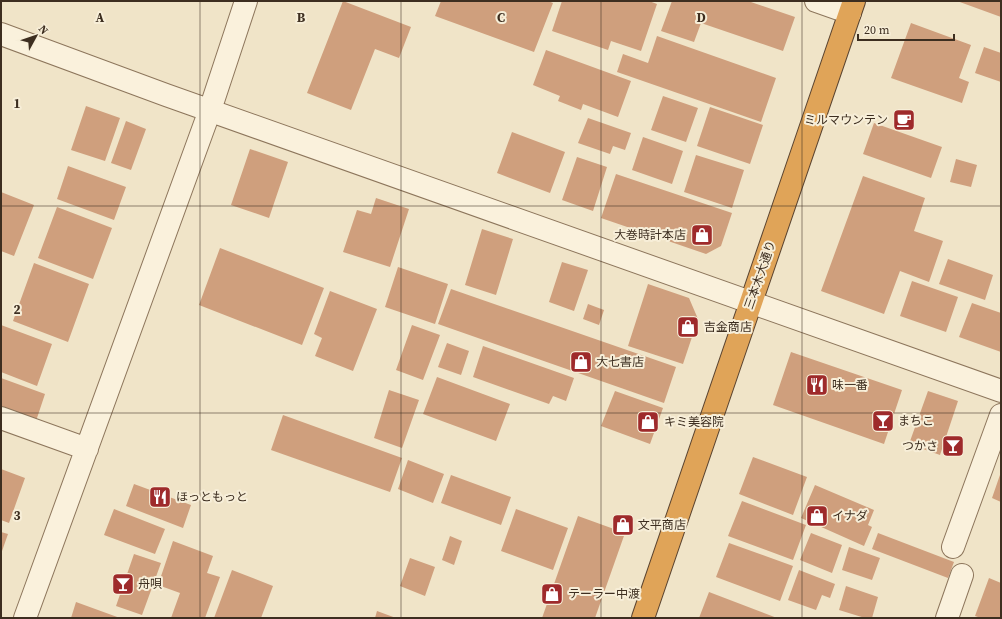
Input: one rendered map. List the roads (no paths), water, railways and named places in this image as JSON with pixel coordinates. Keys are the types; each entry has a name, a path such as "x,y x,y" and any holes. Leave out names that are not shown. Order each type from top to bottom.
{"highway":[{"name":"三本木大通り","path":"643,618 852,7"}],"street":[{"path":"25,618 210,110 246,1"},
{"path":"816,1 852,7"},
{"path":"1,34 1001,392"},
{"path":"952,546 1001,415"},
{"path":"1,418 87,448"},
{"path":"947,618 962,575"}],"place":[{"name":"ミルマウンテン","path":"904,120"},
{"name":"大巻時計本店","path":"702,235"},
{"name":"吉金商店","path":"688,327"},
{"name":"大七書店","path":"581,362"},
{"name":"味一番","path":"817,385"},
{"name":"まちこ","path":"883,421"},
{"name":"キミ美容院","path":"648,422"},
{"name":"つかさ","path":"953,446"},
{"name":"ほっともっと","path":"160,497"},
{"name":"イナダ","path":"817,516"},
{"name":"文平商店","path":"623,525"},
{"name":"舟唄","path":"123,584"},
{"name":"テーラー中渡","path":"552,594"}]}
